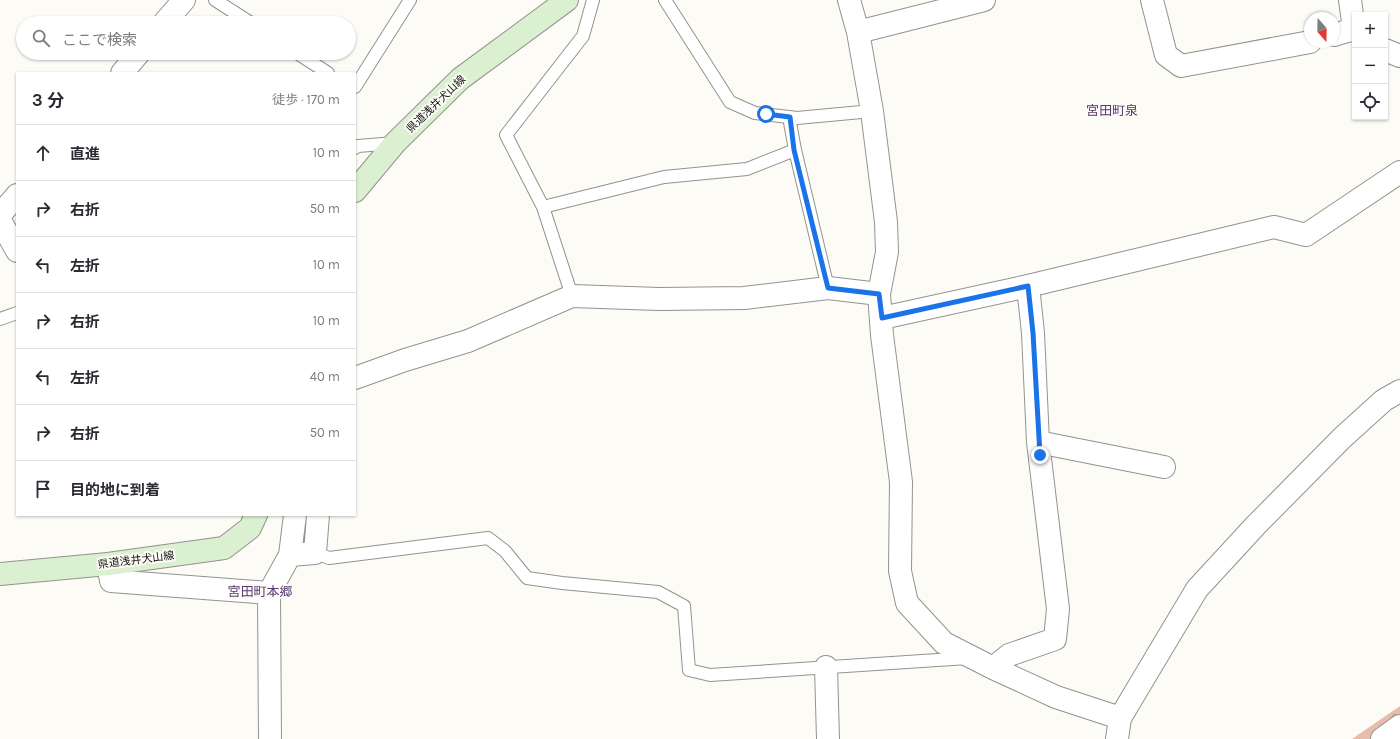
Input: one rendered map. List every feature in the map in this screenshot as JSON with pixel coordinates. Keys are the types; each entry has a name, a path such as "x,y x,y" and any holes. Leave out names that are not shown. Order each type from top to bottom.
{"main road":[{"name":"県道浅井犬山線","path":"356,190 395,144 460,79 567,0"},
{"name":"県道浅井犬山線","path":"0,574 108,564 224,548 250,528 256,516"}],"street":[{"path":"170,16 184,0"},
{"path":"849,0 858,32 872,112 886,222 887,252 879,294 882,334 901,482 900,571 907,603 944,643 1119,729 1197,590 1256,525 1342,438 1384,400 1400,391"},
{"path":"858,32 984,0"},
{"path":"1152,0 1166,55 1181,66 1304,43"},
{"path":"1348,32 1350,0"},
{"path":"1388,51 1400,56"},
{"path":"123,72 133,60"},
{"path":"882,318 1028,286 1274,227 1306,235 1400,172"},
{"path":"0,215 16,197"},
{"path":"0,220 16,249"},
{"path":"993,668 1009,655 1055,639 1058,609 1038,442 1033,333 1028,286"},
{"path":"356,378 405,360 468,341 572,296 659,299 744,298 828,288 879,294"},
{"path":"1038,442 1164,467"},
{"path":"270,739 269,593 290,555 295,516"},
{"path":"290,555 315,553 318,516"},
{"path":"108,564 111,582 269,593"},
{"path":"826,667 828,739"},
{"path":"1382,739 1400,726"}],"lane":[{"path":"215,0 240,16"},
{"path":"356,85 410,0"},
{"path":"572,296 543,207 506,135 583,36 593,0"},
{"path":"665,0 730,102 755,113 796,118 872,112"},
{"path":"308,60 326,72"},
{"path":"790,117 794,150 828,288"},
{"path":"356,147 395,144"},
{"path":"543,207 664,177 747,169 794,150"},
{"path":"0,319 16,313"},
{"path":"315,553 329,558 488,538 505,551 527,578 562,583 658,592 684,606 689,670 710,675 973,658"}],"green space":[{"path":"1400,706 1400,739 1352,739"}],"district":[{"name":"宮田町泉","path":"1112,110"},
{"name":"宮田町本郷","path":"260,591"}],"route":[{"path":"766,114 790,117 794,150 828,288 879,294 882,318 1028,286 1033,333 1038,442 1040,455"}]}
